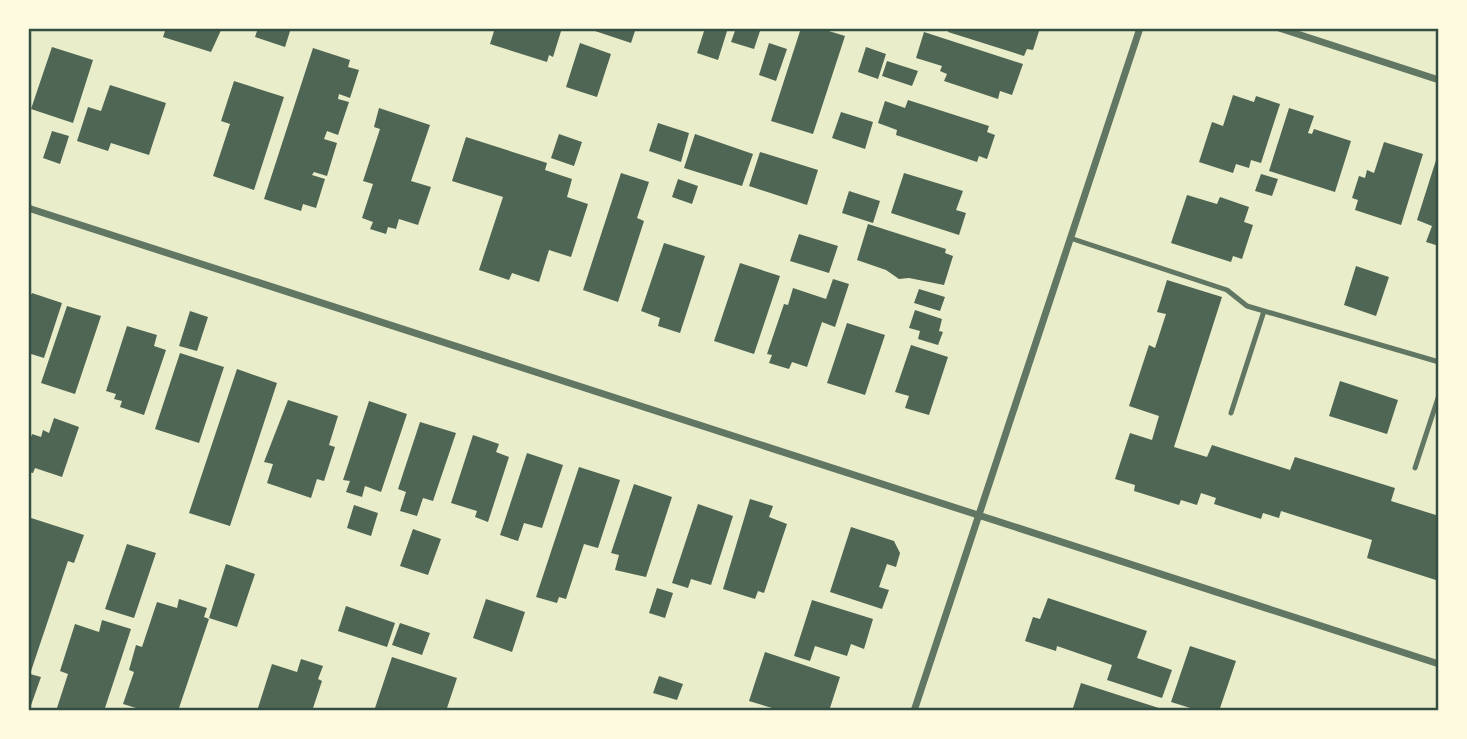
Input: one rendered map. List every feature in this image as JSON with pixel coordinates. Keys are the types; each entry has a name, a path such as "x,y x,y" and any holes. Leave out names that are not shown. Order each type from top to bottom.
{"street":[{"path":"914,711 976,516 1140,28"},
{"path":"1279,28 1439,80"},
{"path":"28,208 434,337 976,516 1439,664"}],"lane":[{"path":"1070,238 1227,290 1247,306 1439,362"},
{"path":"1231,413 1264,311"},
{"path":"1415,468 1439,395"}],"building":[{"path":"166,28 222,28 211,52 163,37"},
{"path":"258,28 291,28 285,47 255,37"},
{"path":"495,28 562,28 553,57 549,55 547,62 490,44"},
{"path":"586,28 636,28 631,43"},
{"path":"705,28 728,28 718,60 697,53"},
{"path":"736,28 761,28 754,49 731,42"},
{"path":"801,28 819,28 845,36 813,134 771,121"},
{"path":"949,28 1040,28 1033,50 1027,49 1024,56 948,32"},
{"path":"924,32 1023,64 1012,95 1000,91 998,99 944,81 947,74 940,71 942,66 916,58"},
{"path":"580,43 611,54 597,97 566,87"},
{"path":"769,43 787,49 776,81 759,75"},
{"path":"52,47 93,60 73,123 31,109"},
{"path":"866,47 886,54 878,79 858,72"},
{"path":"313,48 350,60 348,67 359,70 350,98 339,94 338,99 349,102 338,135 327,131 324,139 337,143 327,176 314,172 312,175 325,179 316,208 303,204 301,211 264,199"},
{"path":"887,61 918,71 912,86 882,76"},
{"path":"234,81 284,97 254,190 213,176 230,124 221,121"},
{"path":"110,85 166,103 149,155 111,143 108,151 77,141 88,107 101,111"},
{"path":"1233,95 1254,102 1256,96 1280,104 1261,163 1251,160 1249,168 1236,164 1233,173 1199,162 1212,122 1223,126"},
{"path":"908,100 989,126 987,132 995,135 987,159 979,156 977,162 896,135 897,130 878,123 885,101 905,108"},
{"path":"379,108 430,125 411,181 431,187 418,225 399,219 396,229 388,227 386,234 370,229 373,222 362,218 373,184 363,181 380,129 374,127"},
{"path":"1289,108 1314,116 1308,133 1312,134 1314,129 1351,141 1335,192 1269,171"},
{"path":"841,112 873,122 865,149 832,138"},
{"path":"658,123 689,133 681,162 649,151"},
{"path":"52,131 69,136 60,164 43,158"},
{"path":"559,134 582,142 574,166 551,158"},
{"path":"695,134 753,154 742,186 684,168"},
{"path":"466,137 547,163 545,170 572,179 567,197 588,204 571,257 549,250 539,282 512,273 509,280 479,270 503,197 452,181"},
{"path":"1384,142 1423,154 1401,225 1355,210 1358,200 1352,198 1359,176 1365,178 1367,170 1374,173"},
{"path":"760,152 818,170 807,205 749,186"},
{"path":"1437,157 1439,246 1426,242 1432,226 1417,220"},
{"path":"621,173 649,182 637,218 644,221 618,302 583,290"},
{"path":"904,173 963,191 956,210 966,213 959,235 891,213"},
{"path":"1261,174 1278,179 1272,196 1255,191"},
{"path":"678,179 698,186 692,204 672,197"},
{"path":"849,191 880,201 873,223 842,213"},
{"path":"1187,195 1217,204 1220,197 1249,207 1244,222 1253,225 1242,259 1233,256 1231,262 1171,243"},
{"path":"868,224 946,249 945,253 953,256 944,285 909,278 899,279 886,270 857,260"},
{"path":"799,234 838,246 829,273 790,261"},
{"path":"664,243 705,256 680,333 658,326 660,318 641,311"},
{"path":"740,263 780,276 754,354 714,341"},
{"path":"1356,266 1389,277 1376,316 1344,305"},
{"path":"833,279 849,284 835,327 822,322 807,367 792,362 789,369 769,363 772,355 767,354 784,304 788,305 793,288 826,299"},
{"path":"1167,280 1222,297 1174,447 1207,457 1212,445 1290,470 1295,457 1395,488 1391,501 1439,516 1439,581 1367,558 1372,540 1281,511 1279,518 1263,513 1261,519 1214,504 1216,498 1201,493 1197,505 1181,500 1179,505 1134,491 1135,485 1115,479 1130,433 1152,440 1159,416 1129,406 1149,345 1155,348 1166,314 1157,312"},
{"path":"919,289 945,297 940,311 914,303"},
{"path":"32,293 62,303 44,358 28,353 28,301"},
{"path":"67,306 101,316 75,394 41,383"},
{"path":"915,310 942,319 939,331 943,332 938,345 918,339 920,331 909,328"},
{"path":"190,311 208,317 197,351 179,346"},
{"path":"847,323 885,335 865,395 827,383"},
{"path":"127,326 157,335 154,346 166,350 144,415 120,407 122,401 114,399 116,394 106,391"},
{"path":"911,345 948,357 929,415 905,408 909,396 895,392"},
{"path":"180,353 224,367 199,443 155,429"},
{"path":"237,369 277,383 230,526 189,513"},
{"path":"1340,381 1398,400 1387,434 1329,416"},
{"path":"288,400 338,416 329,445 335,447 324,481 317,479 311,498 267,483 273,464 264,462"},
{"path":"369,401 407,414 381,492 365,486 362,497 346,492 350,481 343,480"},
{"path":"54,418 79,427 62,477 35,468 33,473 28,472 28,447 32,434 41,437 43,430 49,433"},
{"path":"420,422 456,433 433,501 423,498 417,516 400,511 406,492 398,489"},
{"path":"473,435 499,444 496,452 509,457 488,522 475,517 477,511 451,503"},
{"path":"527,453 563,465 542,528 524,523 518,541 500,535"},
{"path":"579,467 620,480 598,548 584,544 566,599 559,597 557,603 536,597"},
{"path":"634,484 672,497 646,577 615,570 619,555 611,553"},
{"path":"750,499 773,506 769,517 787,524 764,593 758,591 755,599 723,589"},
{"path":"698,504 733,516 711,585 691,579 688,588 672,583"},
{"path":"354,505 378,513 371,536 347,528"},
{"path":"28,517 84,535 74,563 68,561 30,674 41,677 29,711"},
{"path":"851,527 894,541 900,553 896,567 887,564 879,587 889,590 882,609 830,592"},
{"path":"413,529 441,539 428,575 400,566"},
{"path":"127,544 156,553 134,618 105,609"},
{"path":"226,564 255,574 237,627 209,618"},
{"path":"657,588 673,593 665,618 649,613"},
{"path":"1048,598 1147,631 1137,658 1172,670 1162,698 1107,680 1112,665 1057,646 1056,651 1025,641 1033,617 1040,619"},
{"path":"179,599 207,608 204,617 209,619 178,711 146,711 123,704 134,672 129,670 136,645 142,647 157,602 177,608"},
{"path":"486,599 525,612 512,652 473,638"},
{"path":"812,600 873,619 864,649 851,644 847,656 815,646 810,661 794,656"},
{"path":"346,606 395,623 387,647 338,631"},
{"path":"102,620 131,629 104,711 56,711 68,674 60,671 75,624 99,632"},
{"path":"400,623 430,633 422,655 392,645"},
{"path":"1190,646 1236,661 1219,711 1200,711 1171,702"},
{"path":"765,652 840,677 829,711 782,711 749,701"},
{"path":"392,657 457,678 446,711 374,711"},
{"path":"301,659 323,666 318,679 322,681 312,711 257,711 272,664 297,672"},
{"path":"659,676 683,684 677,700 653,693"},
{"path":"1081,683 1165,710 1165,711 1072,711"}]}
